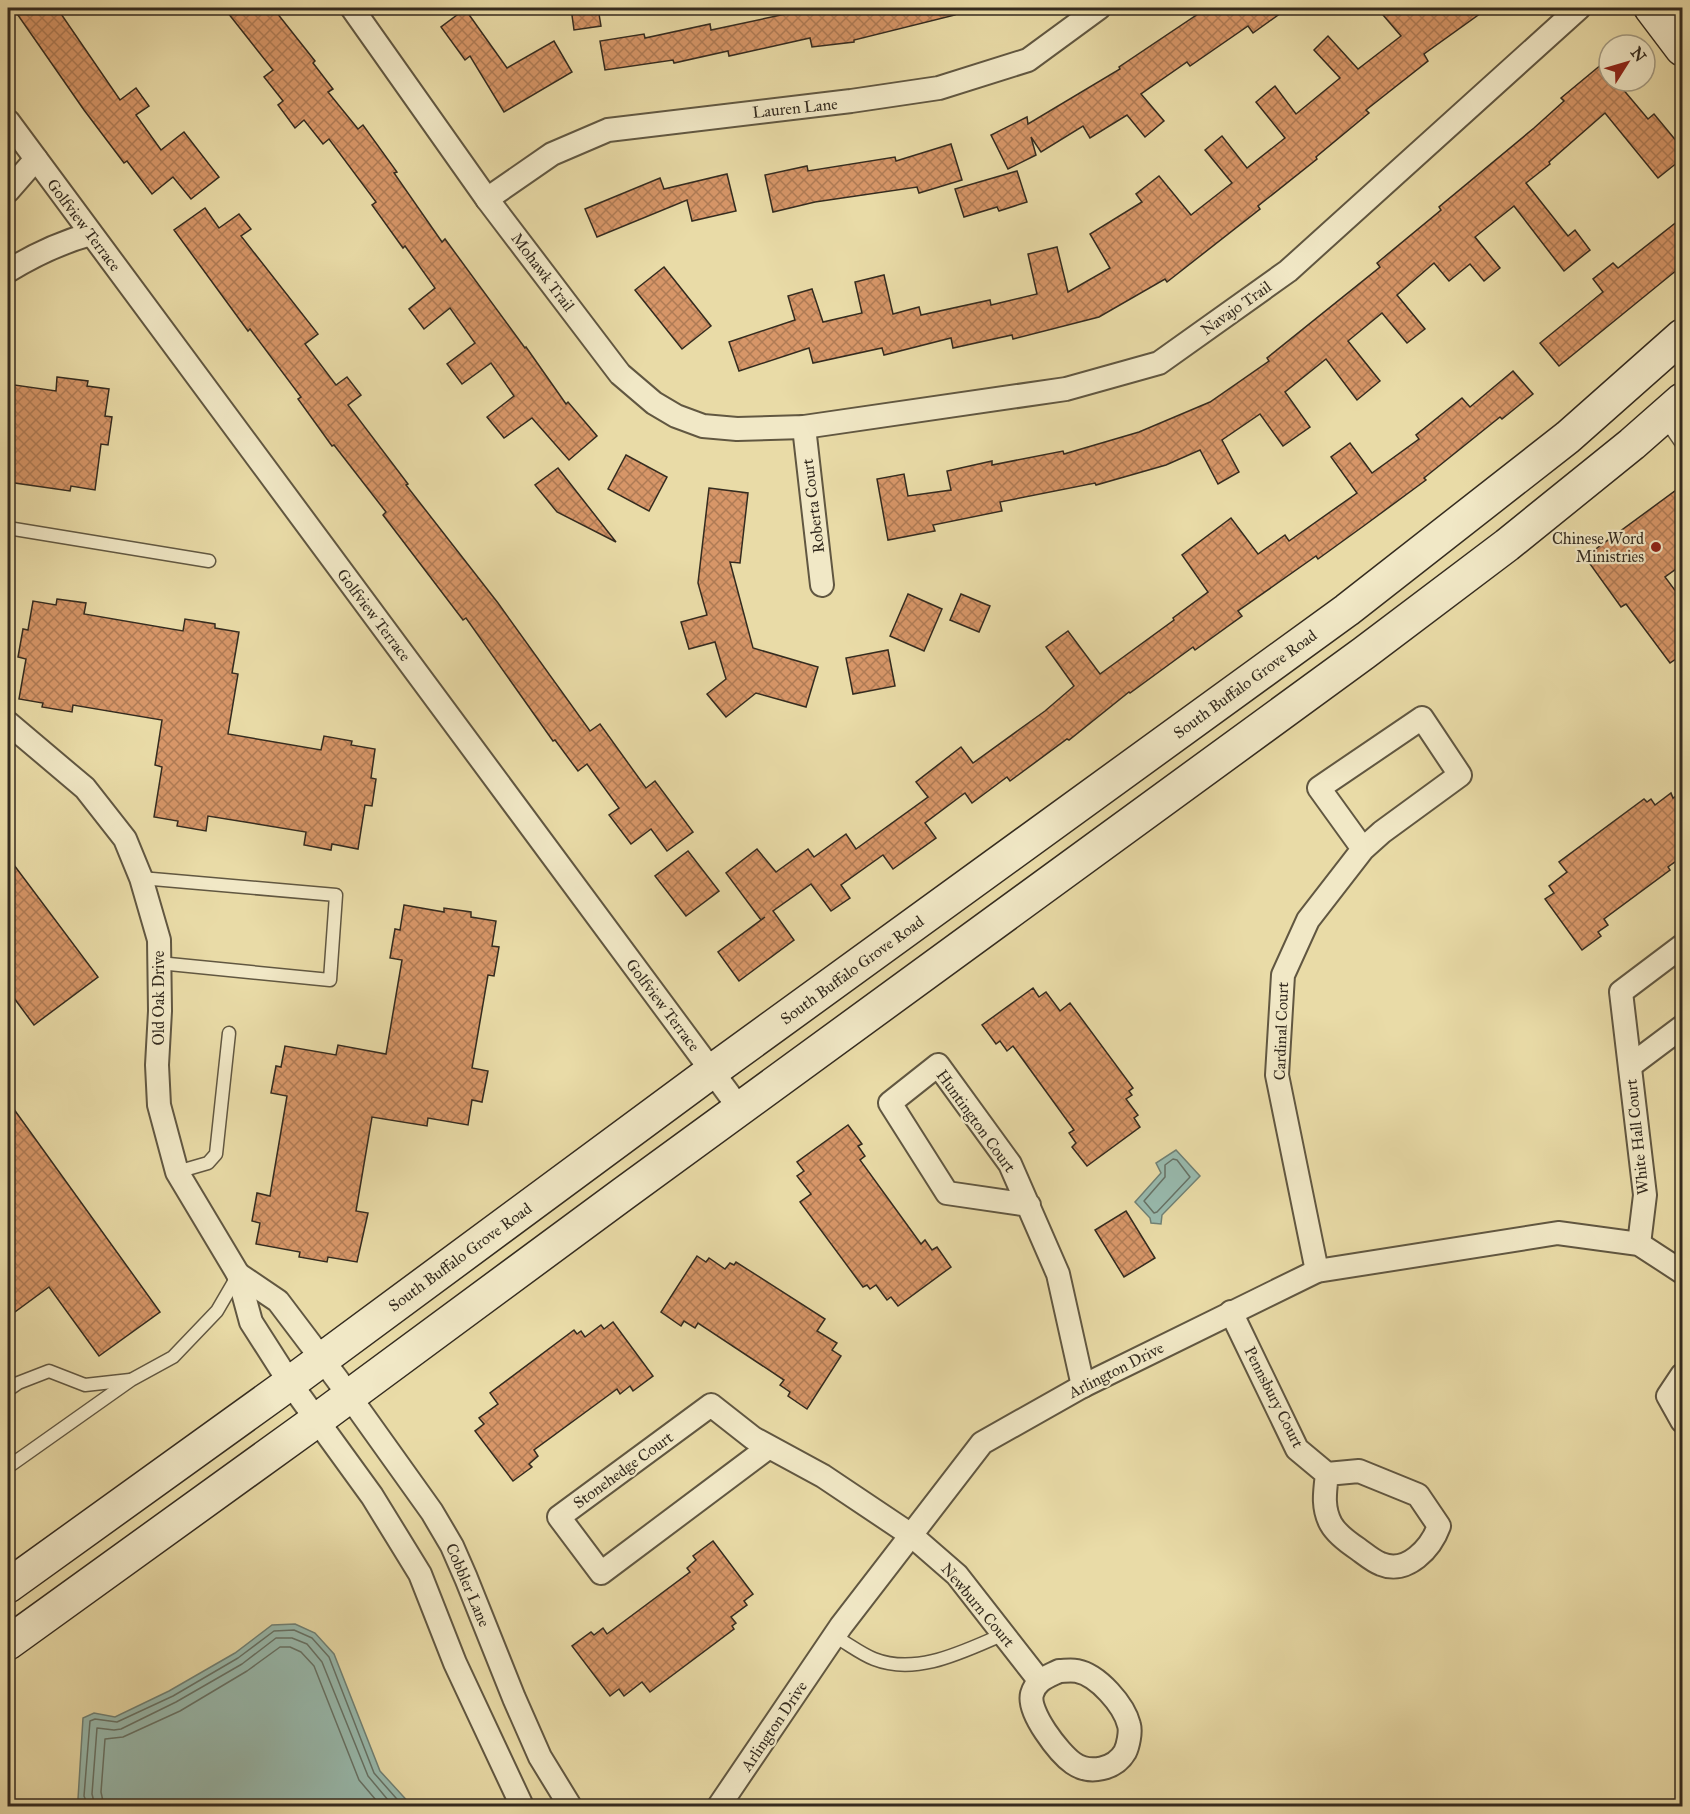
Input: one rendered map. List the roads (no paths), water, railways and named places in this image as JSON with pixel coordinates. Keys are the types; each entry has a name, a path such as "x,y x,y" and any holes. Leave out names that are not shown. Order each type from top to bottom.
{"main road":[{"path":"1651,8 1683,49"},
{"name":"South Buffalo Grove Road","path":"8,1586 304,1402 712,1071 1347,610 1568,437 1683,336"},
{"name":"South Buffalo Grove Road","path":"8,1643 188,1511 304,1402 336,1378 740,1109 1364,653 1507,545 1677,405"}],"street":[{"name":"Mohawk Trail","path":"352,8 487,199 620,374 654,403 676,416 704,426 736,429 804,427"},
{"name":"Lauren Lane","path":"487,199 552,154 608,130 851,101 939,88 1028,60 1099,8"},
{"name":"Navajo Trail","path":"804,427 1066,389 1159,363 1288,272 1579,8"},
{"name":"Golfview Terrace","path":"8,121 740,1109"},
{"path":"8,190 36,159"},
{"path":"8,271 51,248 92,234"},
{"name":"Roberta Court","path":"804,427 822,585"},
{"name":"Cardinal Court","path":"1317,1271 1277,1075 1283,975 1308,920 1364,849 1382,832 1460,775 1422,718 1319,788 1364,849"},
{"name":"Old Oak Drive","path":"8,723 85,788 125,839 141,878 159,940 160,1011 157,1065 159,1106 177,1172 238,1274 251,1322 304,1402"},
{"name":"White Hall Court","path":"1639,1244 1645,1195 1621,992 1683,946"},
{"name":"White Hall Court","path":"1630,1066 1683,1027"},
{"name":"Huntington Court","path":"1029,1205 947,1193 890,1103 938,1065 1010,1164 1029,1205 1058,1274 1083,1386"},
{"name":"Arlington Drive","path":"719,1806 834,1636 982,1443 1083,1386 1317,1271 1558,1233 1639,1244 1683,1272"},
{"name":"Old Oak Drive","path":"238,1274 278,1301 336,1378"},
{"name":"Pennsbury Court","path":"1232,1312 1297,1449 1327,1474"},
{"path":"1683,1375 1668,1396 1683,1421"},
{"name":"Cobbler Lane","path":"336,1378 432,1512 452,1546 540,1757 570,1806"},
{"path":"304,1402 372,1496 420,1574 455,1663 522,1806"},
{"name":"Stonehedge Court","path":"769,1447 601,1573 559,1517 711,1406 753,1438 823,1476 911,1535"},
{"path":"1359,1471 1418,1495 1439,1526 1427,1550 1399,1567 1381,1564 1352,1545 1331,1525 1324,1504 1327,1474 1359,1471"},
{"name":"Newburn Court","path":"911,1535 957,1575 1039,1680"},
{"path":"1059,1671 1078,1671 1098,1682 1111,1695 1123,1708 1130,1728 1126,1751 1116,1763 1095,1770 1074,1764 1061,1750 1043,1728 1034,1707 1032,1695 1039,1680 1059,1671"}],"lane":[{"path":"1677,405 1683,444"},
{"path":"8,528 210,561"},
{"path":"141,878 336,895 330,980 159,963"},
{"path":"177,1172 208,1163 216,1154 229,1033"},
{"path":"8,1467 131,1380 173,1358 217,1311 238,1274"},
{"path":"8,1390 18,1383 49,1371 85,1385 131,1380"},
{"path":"834,1636 874,1659 898,1665 932,1661 959,1653 1004,1634"}],"water":[{"path":"1176,1150 1200,1176 1162,1215 1161,1224 1151,1223 1150,1218 1135,1202 1161,1173 1156,1163"},
{"path":"295,1624 315,1633 334,1654 380,1771 412,1806 83,1806 78,1799 83,1718 94,1713 115,1717 169,1691 235,1653 272,1625"}],"place":[{"name":"Chinese Word Ministries","path":"1656,547"}]}
